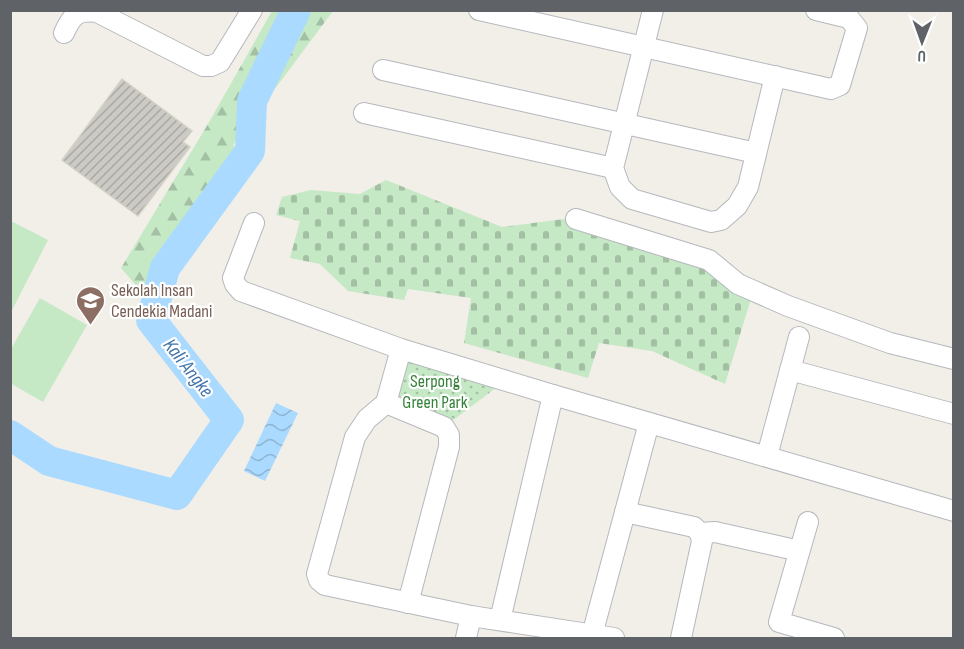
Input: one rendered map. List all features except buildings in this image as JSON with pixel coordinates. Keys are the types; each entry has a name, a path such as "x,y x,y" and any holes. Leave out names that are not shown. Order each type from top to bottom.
{"street":[{"path":"64,33 76,14 86,11 97,12 203,66 211,66 220,62 252,10"},
{"path":"478,10 831,89 840,85 856,28 849,18 816,10"},
{"path":"653,10 613,168 620,188 632,199 711,222 722,220 737,206 748,187 775,76"},
{"path":"383,70 756,153"},
{"path":"364,113 613,168"},
{"path":"576,219 709,260 738,284 788,306 890,343 954,359"},
{"path":"254,224 233,278 240,291 401,349 954,511"},
{"path":"767,456 799,337"},
{"path":"401,349 386,403 367,419 355,437 317,574 319,580 325,585 471,616 614,639"},
{"path":"790,370 954,414"},
{"path":"500,620 553,395"},
{"path":"386,403 444,427 448,435 449,447 408,603"},
{"path":"592,635 649,423"},
{"path":"626,512 694,527 700,533 702,541 681,639"},
{"path":"808,522 779,622 834,639"},
{"path":"700,533 715,532 791,549"},
{"path":"466,639 471,616"}],"green space":[{"path":"272,11 333,11 233,145 253,166 155,307 121,268 208,124"},
{"path":"386,180 502,227 564,219 713,261 753,292 725,384 652,351 599,343 588,378 464,343 471,298 408,289 404,300 348,291 320,264 290,258 300,221 276,215 282,197 311,190 360,194"},
{"path":"11,221 48,240 11,312"},
{"path":"40,298 87,325 43,402 10,383 11,349"},
{"name":"Serpong Green Park","path":"401,349 505,381 444,427 386,403"}],"water":[{"path":"276,403 298,413 265,481 244,471"}],"waterway":[{"name":"Kali Angke","path":"10,435 49,461 177,495 229,420 151,320 165,268 250,151 252,101 296,10"}],"place":[{"name":"Sekolah Insan Cendekia Madani","path":"90,326"}]}
